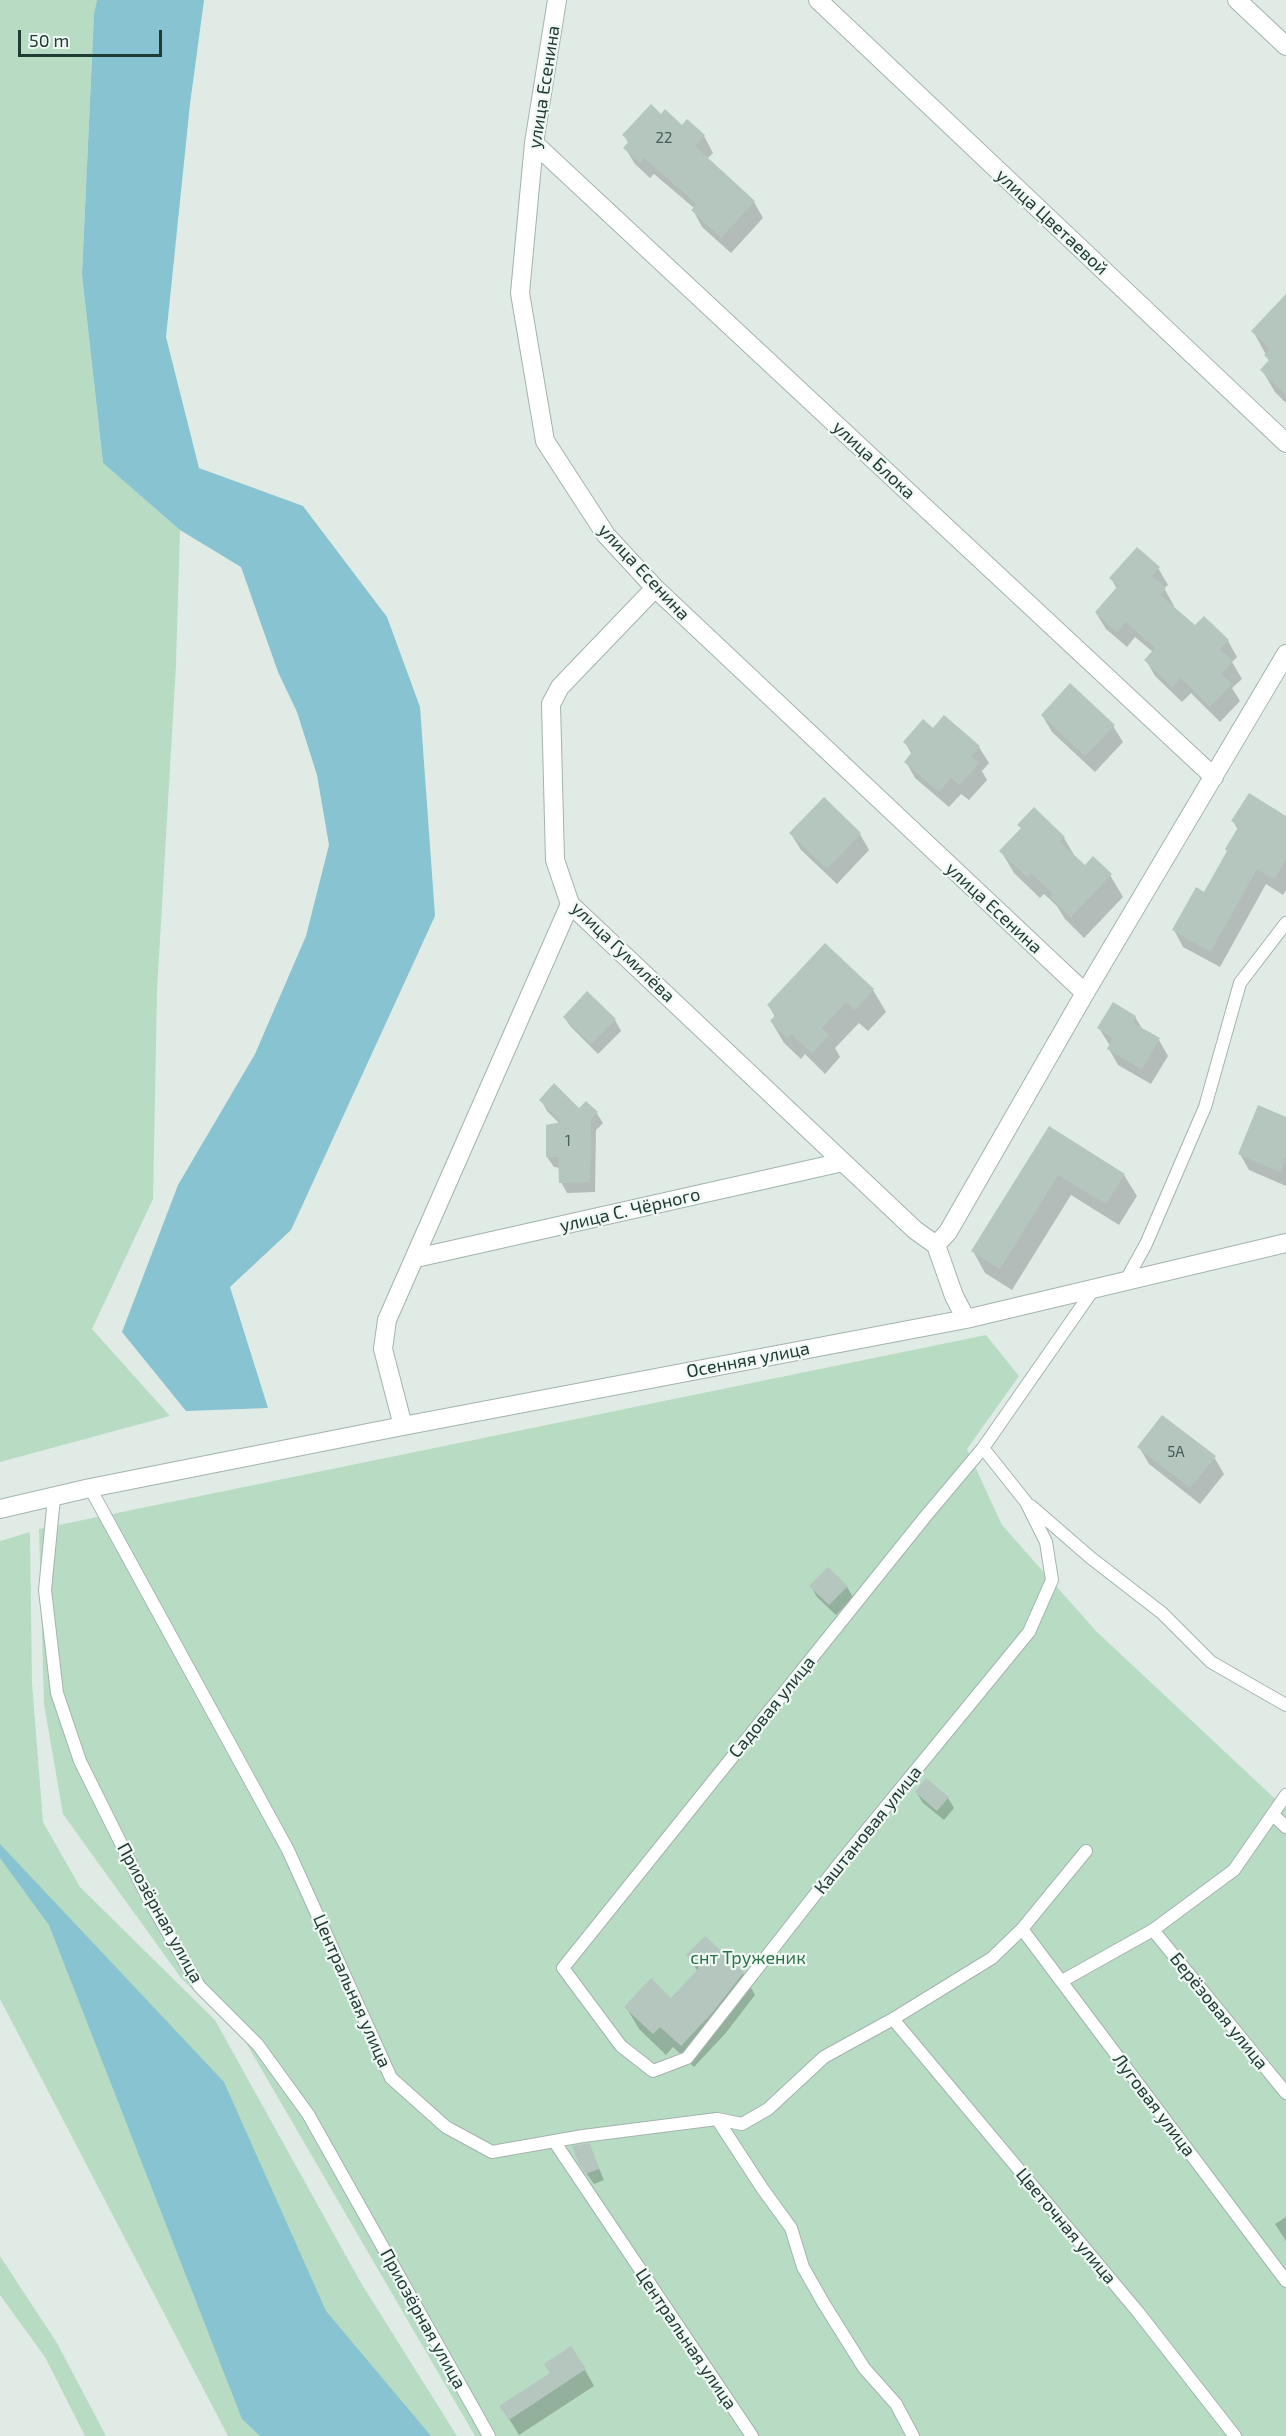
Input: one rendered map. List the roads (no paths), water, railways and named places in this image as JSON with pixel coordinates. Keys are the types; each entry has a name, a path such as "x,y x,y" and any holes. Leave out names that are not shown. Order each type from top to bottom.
{"street":[{"name":"улица Есенина","path":"557,0 534,143 520,293 544,441 606,535 655,588 1085,993"},
{"name":"улица Цветаевой","path":"818,0 1286,443"},
{"path":"1238,0 1286,46"},
{"name":"улица Блока","path":"534,143 1214,777"},
{"name":"улица Гумилёва","path":"655,588 560,687 551,704 555,860 570,904 915,1230 936,1245"},
{"path":"966,1319 954,1296 936,1245 948,1232 1085,993 1286,654"},
{"path":"403,1426 383,1349 387,1320 570,904"},
{"name":"улица С. Чёрного","path":"416,1258 843,1162"},
{"name":"Осенняя улица","path":"0,1509 90,1488 403,1426 966,1319 1286,1243"}],"lane":[{"path":"1125,1282 1146,1244 1205,1107 1240,983 1286,923"},
{"path":"983,1448 1093,1290"},
{"name":"Каштановая улица","path":"563,1968 621,2046 653,2071 687,2058 843,1859 1029,1632 1052,1580 1046,1542 1026,1502 983,1448"},
{"name":"Садовая улица","path":"563,1968 983,1448"},
{"name":"Центральная улица","path":"90,1488 288,1850 391,2078 446,2127 492,2152 554,2141 752,2436"},
{"name":"Приозёрная улица","path":"54,1498 45,1590 57,1693 80,1761 149,1900 199,1986 258,2045 308,2114 489,2436"},
{"path":"1026,1502 1091,1558 1162,1613 1211,1662 1286,1705"},
{"path":"1062,1981 1153,1930 1234,1870 1286,1795"},
{"path":"1274,1815 1286,1827"},
{"path":"554,2141 717,2119 742,2124 768,2109 824,2057 893,2019 992,1958 1023,1929 1086,1851"},
{"name":"Луговая улица","path":"1023,1929 1286,2281"},
{"name":"Берёзовая улица","path":"1153,1930 1286,2093"},
{"name":"Цветочная улица","path":"893,2019 1138,2312 1235,2436"},
{"path":"717,2119 791,2228 804,2267 824,2304 864,2368 896,2404 913,2436"}],"water":[{"path":"97,0 204,0 190,104 166,337 199,468 303,506 387,617 420,707 435,916 291,1230 230,1287 268,1408 186,1411 122,1332 178,1185 255,1054 306,936 329,845 317,775 297,712 278,672 241,567 180,530 103,463 82,275 94,14"},
{"path":"0,1844 224,2082 326,2311 431,2436 260,2436 242,2419 49,1925 0,1858"}],"park label":[{"name":"снт Труженик","path":"748,1958"}]}
